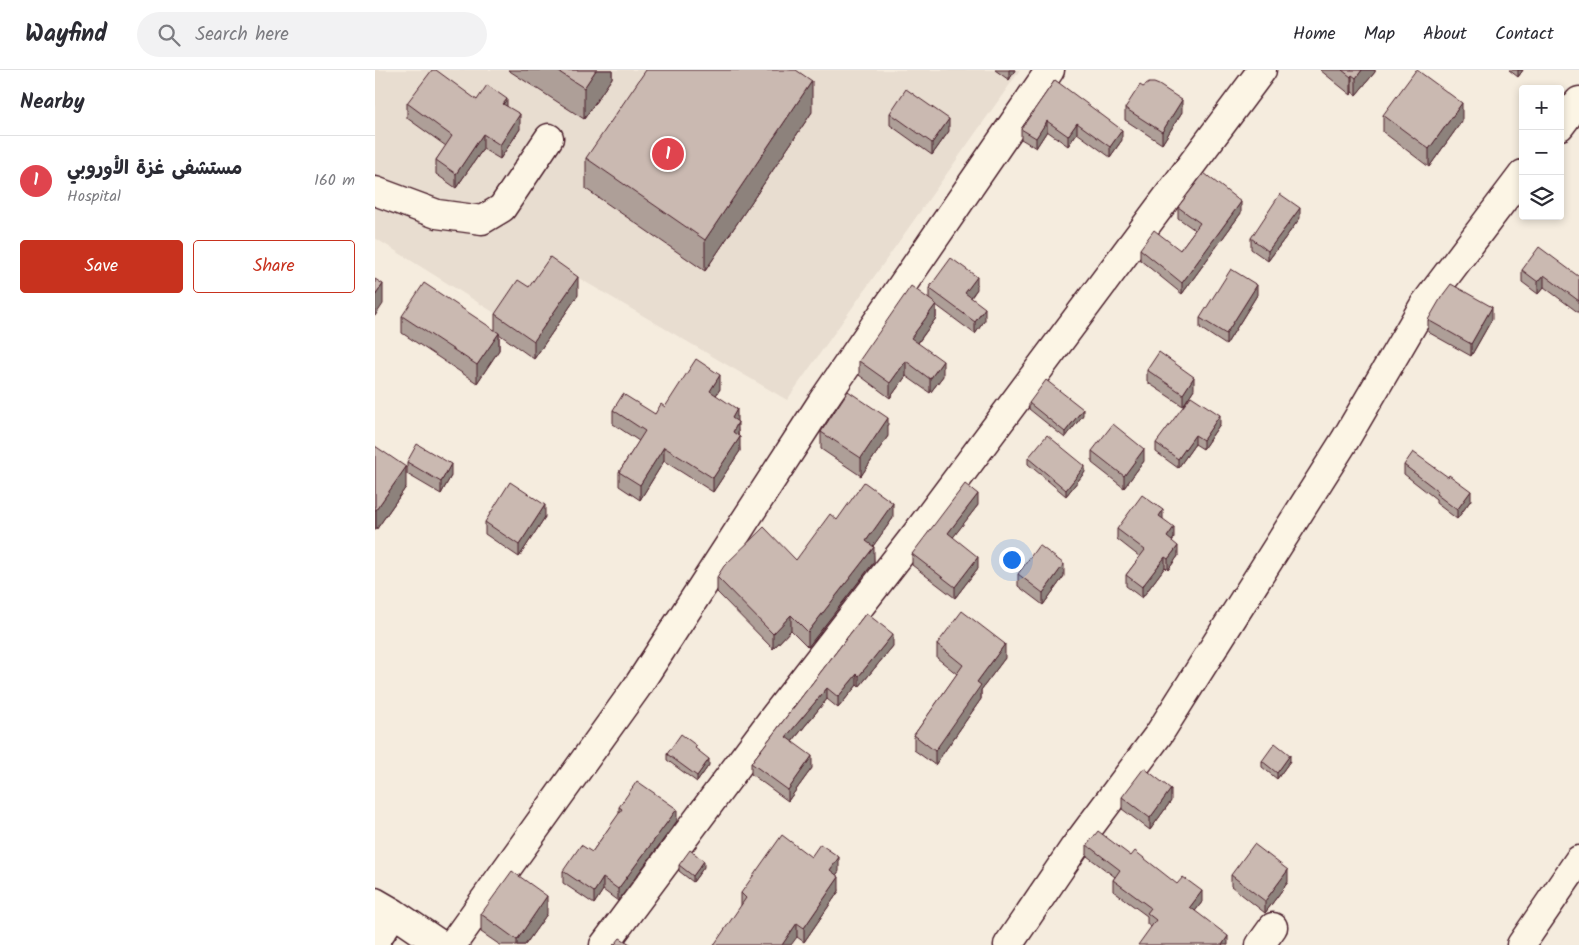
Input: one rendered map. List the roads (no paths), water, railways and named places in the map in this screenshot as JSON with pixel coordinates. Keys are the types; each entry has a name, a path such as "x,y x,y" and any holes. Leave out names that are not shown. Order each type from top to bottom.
{"street":[{"path":"452,945 637,687 821,402 1050,70"},
{"path":"604,945 779,710 916,534 1262,70"},
{"path":"1564,121 1579,101"},
{"path":"375,191 437,214 482,220 502,208 549,138"},
{"path":"1008,945 1074,848 1159,734 1345,440 1424,305 1522,175"},
{"path":"1521,945 1579,860"},
{"path":"375,941 385,907 441,945"}],"place":[{"name":"مستشفى غزة الأوروبي","path":"668,154"}]}
